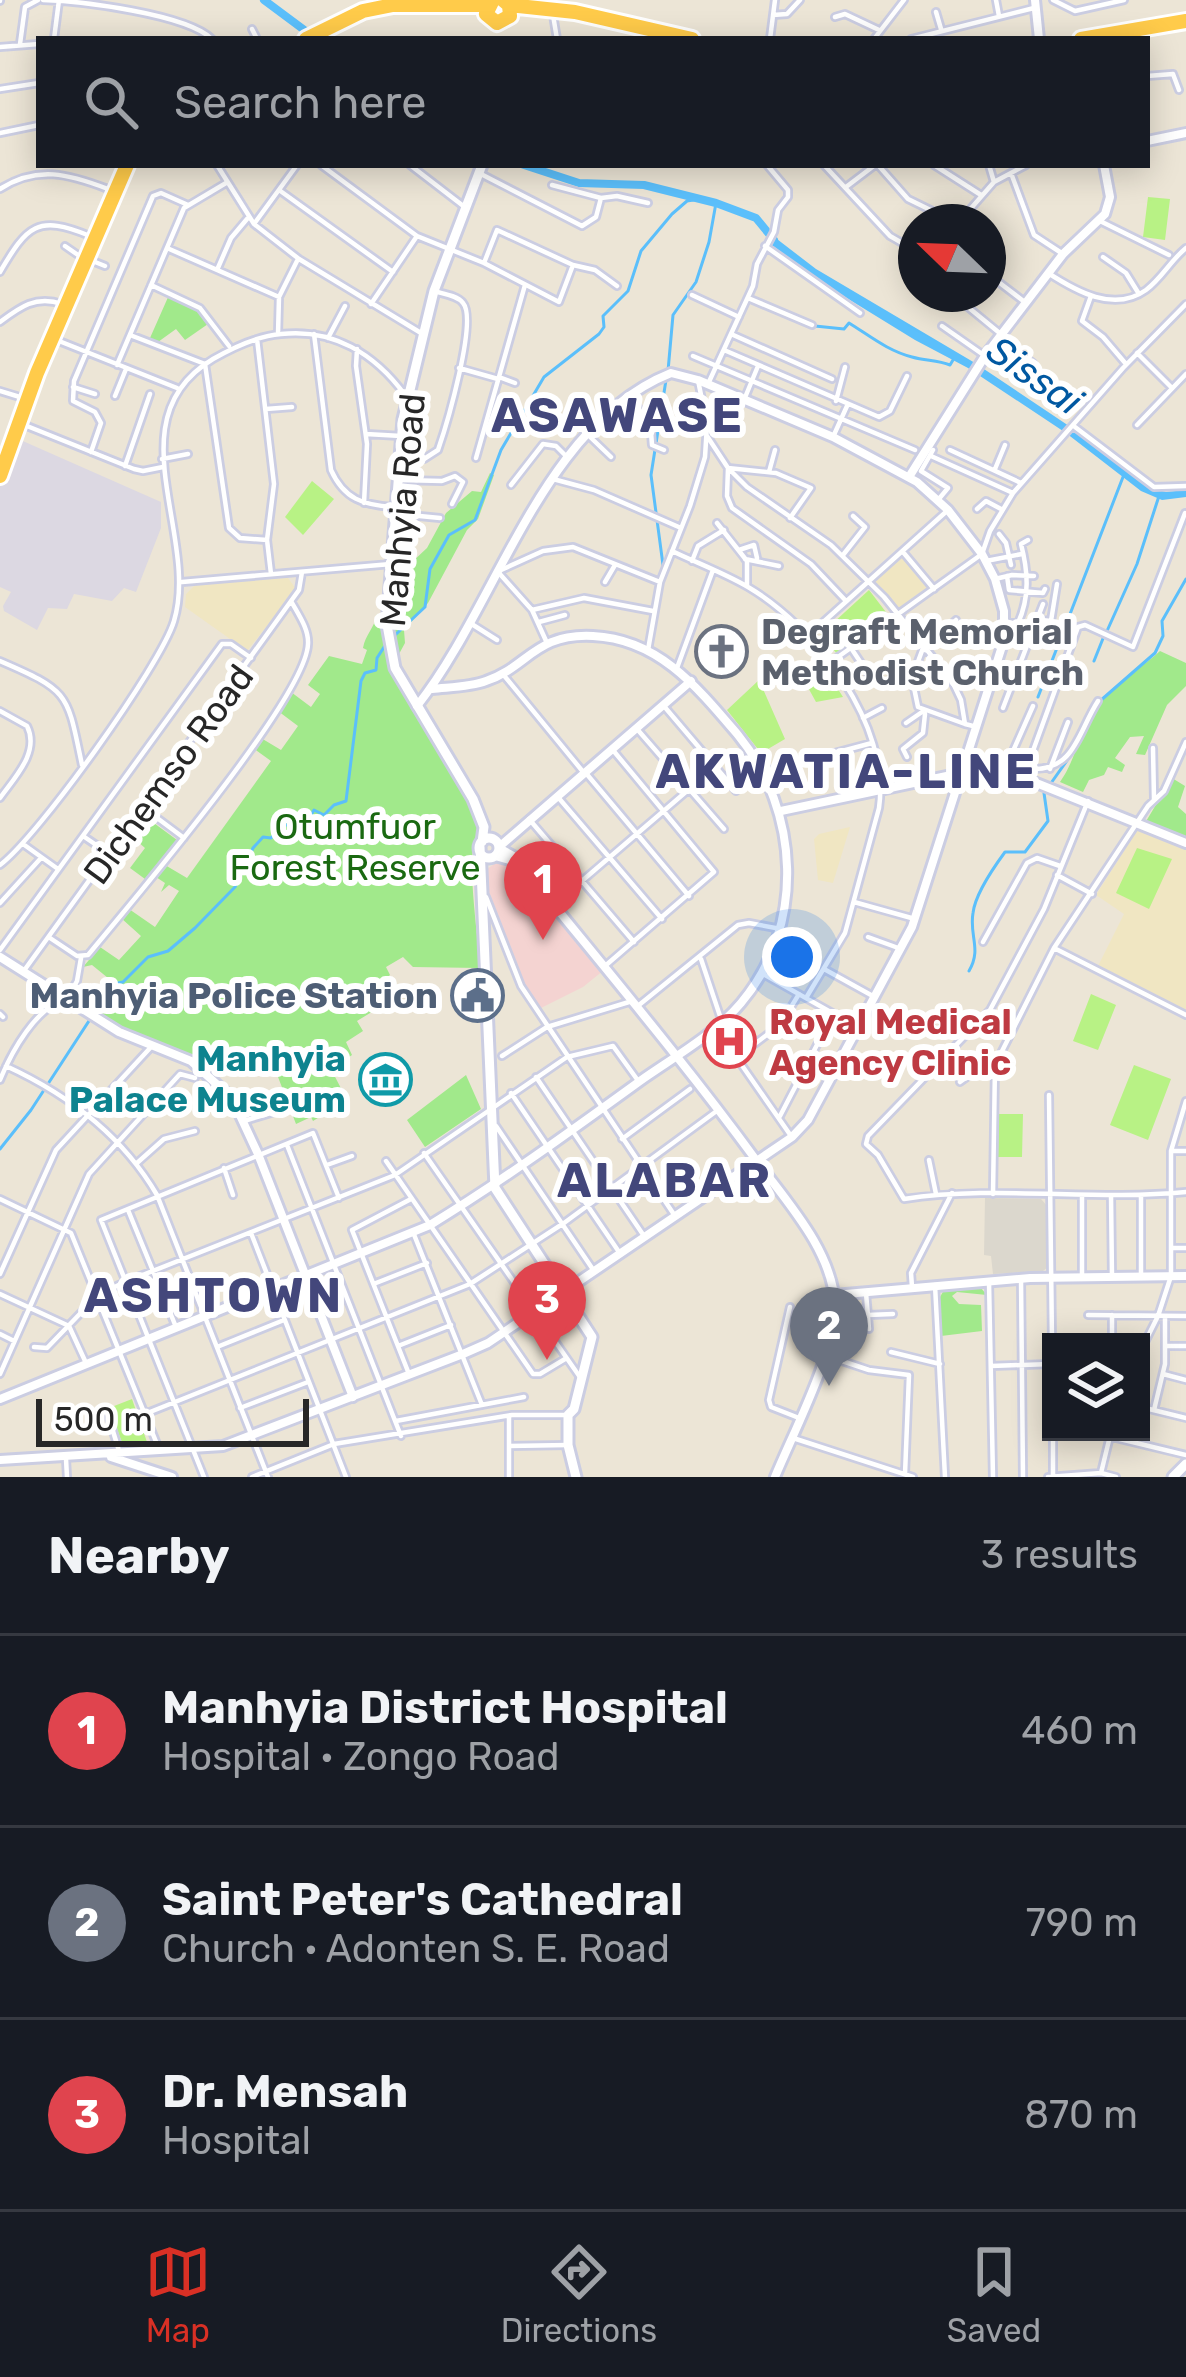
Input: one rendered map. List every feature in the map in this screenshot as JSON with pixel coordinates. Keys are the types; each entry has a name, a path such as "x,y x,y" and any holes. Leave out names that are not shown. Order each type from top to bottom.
{"highway":[{"path":"315,36 363,11 393,5 575,11 679,36"},
{"path":"496,9 553,15 653,36"},
{"path":"1126,36 1186,25"},
{"path":"1104,36 1186,25"},
{"path":"0,464 5,436 108,189 122,168"},
{"path":"0,476 62,304 123,168"}],"main road":[{"name":"Manhyia Road","path":"480,169 434,291 400,436 399,510 387,626 401,681 473,799 493,846"},
{"path":"493,846 481,883 486,910 495,1184 592,1337 571,1412 568,1445 579,1477"},
{"path":"571,1412 579,1477"},
{"path":"1173,1477 1186,1460"}],"street":[{"path":"20,44 25,7 40,0 73,1 188,23 208,36"},
{"path":"54,36 59,0"},
{"path":"134,13 137,0"},
{"path":"770,36 775,0"},
{"path":"773,15 787,14 800,0"},
{"path":"876,36 904,0"},
{"path":"995,0 999,16"},
{"path":"1053,0 1076,11 1124,0"},
{"path":"922,36 1035,4 1040,36"},
{"path":"936,12 943,30"},
{"path":"835,17 845,14 879,30"},
{"path":"553,15 556,36"},
{"path":"252,29 256,36"},
{"path":"0,47 36,44"},
{"path":"1150,76 1173,74 1179,90"},
{"path":"0,89 36,83"},
{"path":"0,133 36,126"},
{"path":"1150,140 1186,133"},
{"path":"218,168 254,224 299,259 424,334"},
{"path":"254,224 295,168"},
{"path":"325,168 417,236 484,262 559,302 573,265"},
{"path":"414,168 466,208"},
{"path":"648,650 660,582 700,479 707,436 703,382 716,367 748,298 778,210 789,194 769,168"},
{"path":"827,168 898,241"},
{"path":"844,188 872,168"},
{"path":"879,168 919,204"},
{"path":"939,168 981,195"},
{"path":"990,168 994,182"},
{"path":"973,204 994,182 1020,168"},
{"path":"913,474 972,373 1063,254 1100,221 1110,197 1105,168"},
{"path":"480,169 582,226 596,217 601,198"},
{"path":"0,189 16,179 48,172 108,189"},
{"path":"1011,173 1034,235 1063,254"},
{"path":"117,365 188,205 226,183"},
{"path":"551,185 601,198 617,196 648,203"},
{"path":"279,190 393,272"},
{"path":"91,452 101,430 99,415 74,401 73,387 153,196 161,193 188,205"},
{"path":"217,270 231,238 248,217"},
{"path":"1100,221 1168,255"},
{"path":"0,272 20,238 37,226 54,224 90,236"},
{"path":"484,262 497,230 573,265 595,270 616,286"},
{"path":"371,304 417,236"},
{"path":"766,244 860,313"},
{"path":"65,246 105,266"},
{"path":"166,248 279,297"},
{"path":"1048,272 1091,296 1117,300 1139,294 1186,248"},
{"path":"1103,257 1126,273 1139,294"},
{"path":"278,334 279,297 299,259"},
{"path":"151,285 200,308 231,349"},
{"path":"476,458 525,285"},
{"path":"1006,288 1026,303"},
{"path":"400,459 424,459 438,450 459,368 467,309 460,300 434,291"},
{"path":"692,295 739,317"},
{"path":"1091,296 1082,321 1126,364"},
{"path":"748,298 812,325"},
{"path":"2,318 44,299 62,304"},
{"path":"831,662 984,557 1001,508 1012,493 1186,304"},
{"path":"328,338 345,306"},
{"path":"972,312 1033,363"},
{"path":"943,326 982,360"},
{"path":"130,334 205,364"},
{"path":"0,865 23,844 82,765 174,623 182,582 162,463 165,430 179,388 205,364 231,349 278,334 314,334 358,349 380,365 408,400"},
{"path":"314,334 331,470 346,495 440,518"},
{"path":"731,334 832,379"},
{"path":"50,337 179,388"},
{"path":"257,339 274,484 267,540 271,574"},
{"path":"358,349 366,434 364,503"},
{"path":"724,350 847,406 884,417 907,376"},
{"path":"1137,353 1173,389"},
{"path":"693,356 915,450"},
{"path":"740,376 746,361"},
{"path":"205,364 229,528 240,538 267,540"},
{"path":"744,400 758,366"},
{"path":"836,401 845,367"},
{"path":"459,368 515,383"},
{"path":"115,396 126,369"},
{"path":"417,706 568,458 631,394 671,373 703,382 948,488 938,500"},
{"path":"1137,425 1186,374"},
{"path":"73,387 95,394"},
{"path":"0,392 24,398"},
{"path":"125,466 150,394"},
{"path":"631,394 658,448"},
{"path":"833,437 847,406"},
{"path":"266,409 292,407"},
{"path":"19,423 143,471 188,454"},
{"path":"1074,427 1154,487 1186,486"},
{"path":"366,434 400,436"},
{"path":"587,434 611,457"},
{"path":"707,436 728,468 757,496 842,555 899,614 959,693 965,724"},
{"path":"512,485 543,444 556,446 568,458"},
{"path":"995,469 1005,446"},
{"path":"770,472 776,450"},
{"path":"950,450 1021,483"},
{"path":"913,474 932,453 1012,493"},
{"path":"728,468 770,472 811,488 790,518"},
{"path":"728,468 727,496 732,508 811,564 846,601"},
{"path":"1,1460 193,1450 252,1438 463,1354 534,1312 757,1161 808,1120 915,919 1006,623 984,557 913,474"},
{"path":"400,480 439,481 454,475 463,482 452,504"},
{"path":"554,479 594,490 681,528"},
{"path":"977,509 986,501 1001,508"},
{"path":"808,636 948,510"},
{"path":"1033,774 1032,754 1079,625 1133,647 1184,513"},
{"path":"842,555 866,526 853,516"},
{"path":"717,523 746,559 747,586"},
{"path":"692,560 698,546 724,530"},
{"path":"999,534 1010,561"},
{"path":"1006,623 1018,623 1023,611 1030,576 1021,544 1028,540"},
{"path":"740,550 754,545 757,558"},
{"path":"500,572 536,553 580,548 660,582"},
{"path":"672,551 747,586 808,636 831,662 863,718 880,790 845,933 824,969 780,1024 752,1046"},
{"path":"902,551 934,589"},
{"path":"984,557 1010,561 1024,553"},
{"path":"746,559 779,566"},
{"path":"182,582 394,564"},
{"path":"605,581 615,565"},
{"path":"677,668 713,570"},
{"name":"Dichemso Road","path":"23,972 299,590 302,572"},
{"path":"500,572 532,610 547,643"},
{"path":"1007,576 1008,589 1027,594 1046,589"},
{"path":"995,579 1030,576"},
{"path":"1023,611 1051,621 1057,584"},
{"path":"532,610 584,598 653,611"},
{"path":"50,938 81,958 88,956 184,838 302,668 308,636 291,601"},
{"path":"1004,708 1043,604"},
{"path":"538,622 565,615"},
{"path":"956,620 924,649 912,678 916,701 924,712 977,728"},
{"path":"470,622 497,640"},
{"path":"0,1399 430,1225 719,1025 761,973 781,929 786,861 781,812 764,772 677,668 648,650 590,635 547,643 502,673 473,684 431,689"},
{"path":"868,637 874,644"},
{"path":"251,658 231,644 222,644 0,954 125,1036 200,1067 232,1098 353,1397"},
{"path":"851,648 869,675"},
{"path":"0,661 61,692 70,707 82,765"},
{"path":"502,673 689,896"},
{"path":"691,681 493,846 519,862 637,1002 812,1240 833,1294 833,1323 775,1477"},
{"path":"1033,774 1065,760 1098,701"},
{"path":"663,705 736,790"},
{"path":"1005,769 1033,706"},
{"path":"863,718 883,708"},
{"path":"0,711 27,726 32,741 29,754 0,798"},
{"path":"906,723 924,712"},
{"path":"907,757 903,749 923,733 924,712"},
{"path":"1050,769 1067,722"},
{"path":"636,728 724,829"},
{"path":"992,1194 995,1065 1054,948 1164,790 1186,742"},
{"path":"764,772 872,743"},
{"path":"1153,748 1154,799"},
{"path":"605,965 714,872 612,749"},
{"path":"916,782 930,762"},
{"path":"781,812 994,766 1033,774 1048,785 1186,843"},
{"path":"554,904 715,767"},
{"path":"556,796 662,919"},
{"path":"1088,801 1044,909 986,1015 866,1138 900,1197 1186,1192"},
{"path":"143,808 184,838"},
{"path":"529,819 634,942"},
{"path":"83,836 110,854"},
{"path":"23,844 58,870"},
{"path":"0,903 41,858"},
{"path":"983,942 1028,863 1037,858 1060,866"},
{"path":"1058,875 1092,894"},
{"path":"854,902 915,919"},
{"path":"486,910 520,986 674,1216"},
{"path":"502,1056 547,1027 637,1002 741,924 781,929"},
{"path":"868,937 901,950"},
{"path":"1054,948 1186,1015"},
{"path":"700,957 719,1025 792,1137"},
{"path":"0,1079 3,1068 52,1004 67,999 77,982 81,958"},
{"path":"824,969 875,998"},
{"path":"761,973 859,1028"},
{"path":"780,1116 833,1014"},
{"path":"986,1015 1013,1028"},
{"path":"0,1274 56,1150 152,1046"},
{"path":"34,1347 47,1348 98,1295 125,1282 394,1175 567,1057 613,1046 639,1082"},
{"path":"960,1082 985,1064 995,1065"},
{"path":"3,1068 47,1085 88,1115 137,1163 157,1195 267,1474"},
{"path":"0,1374 89,1174 180,1074 195,1078"},
{"path":"536,1077 645,1236"},
{"path":"622,1139 690,1089"},
{"path":"511,1093 620,1253"},
{"path":"1049,1095 1052,1333"},
{"path":"1150,1335 1162,1316 1171,1276 1171,1150 1186,1101"},
{"path":"145,1414 470,1284 564,1223 719,1109"},
{"path":"244,1121 281,1110"},
{"path":"490,1113 594,1271"},
{"path":"137,1163 164,1139 195,1130"},
{"path":"204,1477 101,1224 127,1207 315,1134 339,1198"},
{"path":"286,1143 401,1436"},
{"path":"1171,1150 1186,1151"},
{"path":"424,1153 582,1380"},
{"path":"327,1165 352,1156"},
{"path":"929,1160 936,1194"},
{"path":"386,1161 534,1375 565,1359"},
{"path":"224,1168 233,1195"},
{"path":"1158,1194 1171,1181"},
{"path":"912,1287 911,1273 952,1193"},
{"path":"1111,1195 1112,1277"},
{"path":"1141,1195 1141,1277"},
{"path":"1082,1196 1082,1277"},
{"path":"0,1198 66,1228 74,1237 160,1452"},
{"path":"410,1199 352,1227 410,1375"},
{"path":"127,1207 176,1327"},
{"path":"413,1232 482,1405"},
{"path":"251,1233 346,1477"},
{"path":"1171,1248 1186,1248"},
{"path":"374,1284 427,1263"},
{"path":"833,1294 1021,1279 1186,1276"},
{"path":"1021,1279 1023,1477"},
{"path":"989,1282 993,1477"},
{"path":"935,1285 945,1477"},
{"path":"866,1292 869,1329"},
{"path":"0,1294 69,1326 86,1363"},
{"path":"790,1307 769,1400 771,1407 799,1418"},
{"path":"868,1315 893,1314"},
{"path":"1088,1315 1186,1316"},
{"path":"1112,1315 1112,1333"},
{"path":"1154,1410 1166,1346 1162,1316"},
{"path":"217,1347 285,1319"},
{"path":"398,1346 451,1325"},
{"path":"0,1334 14,1341"},
{"path":"1166,1346 1186,1346"},
{"path":"891,1352 940,1364"},
{"path":"824,1355 869,1370 909,1376 904,1474"},
{"path":"991,1366 1042,1364"},
{"path":"1163,1374 1186,1380"},
{"path":"240,1408 309,1382"},
{"path":"396,1420 524,1397"},
{"path":"1150,1409 1186,1418"},
{"path":"252,1477 334,1444 509,1416 571,1412"},
{"path":"108,1415 120,1454"},
{"path":"509,1416 509,1477"},
{"path":"791,1437 914,1477"},
{"path":"1052,1441 1050,1476 1101,1473 1116,1477"},
{"path":"1101,1473 1108,1441"},
{"path":"1130,1441 1186,1460"},
{"path":"509,1446 568,1445"},
{"path":"104,1455 172,1477"},
{"path":"66,1456 67,1477"}],"shaded area":[{"path":"16,438 161,502 161,528 136,592 124,588 112,601 74,594 67,609 48,608 37,630 4,611 11,592 0,587 0,485"},
{"path":"904,556 929,588 899,609 874,581"},
{"path":"288,578 296,589 247,651 185,607 186,594 196,584"},
{"path":"850,827 833,883 818,880 814,839"},
{"path":"1138,829 1186,850 1186,1014 1096,970 1124,914 1096,895"},
{"path":"500,860 518,866 604,970 583,987 539,1009 521,982 486,887 487,869"},
{"path":"985,1198 1041,1199 1048,1207 1048,1267 993,1274 991,1256 984,1255"}],"green space":[{"path":"1148,197 1170,199 1165,240 1143,237"},
{"path":"169,295 198,311 208,324 185,340 176,329 158,342 150,338"},
{"path":"490,473 494,475 478,519 467,530 428,603 404,630 405,643 399,654 393,620 408,589 412,562 427,548 446,513 472,491 481,492"},
{"path":"312,481 334,499 303,535 285,517"},
{"path":"869,590 889,616 837,654 821,634"},
{"name":"Otumfuor Forest Reserve","path":"377,614 383,614 394,672 454,769 477,822 472,875 480,968 413,967 403,957 386,967 390,975 367,996 375,1010 357,1021 363,1031 346,1042 352,1055 331,1069 347,1100 313,1121 311,1117 296,1124 270,1056 216,1077 200,1063 121,1031 89,1010 108,978 92,965 83,967 100,947 119,960 141,936 121,918 129,909 155,927 179,891 169,885 161,892 165,883 156,877 165,865 187,878 271,761 253,748 261,738 281,750 298,726 278,711 291,692 311,707 320,694 308,685 329,656 362,664 367,650 364,643"},
{"path":"1160,651 1186,663 1186,686 1167,705 1145,755 1136,754 1144,736 1130,737 1115,758 1125,765 1122,772 1108,767 1104,775 1089,780 1083,792 1060,782 1097,706"},
{"path":"818,658 843,697 816,702 800,673"},
{"path":"759,680 785,739 761,753 727,710"},
{"path":"1172,778 1185,786 1178,807 1186,814 1186,841 1145,823"},
{"path":"143,815 177,840 145,879 130,868 145,848 129,834"},
{"path":"1137,848 1172,859 1149,909 1116,893"},
{"path":"1091,994 1116,1005 1098,1050 1073,1041"},
{"path":"1134,1065 1171,1079 1148,1140 1110,1125"},
{"path":"466,1075 481,1109 425,1147 407,1120"},
{"path":"999,1114 1023,1114 1022,1157 998,1157"},
{"path":"980,1287 987,1295 957,1292 952,1296 959,1304 981,1305 982,1331 941,1336 944,1290"},
{"path":"132,1399 147,1442 123,1445 109,1408"}],"water":[{"path":"773,236 816,269 975,363 1069,426 1149,488 1186,490 1186,497 1162,500 1141,491 1066,433 968,368 811,276 768,242"}],"waterway":[{"name":"Sissai","path":"264,0 311,35"},
{"name":"Sissai","path":"533,168 579,183 644,185 716,203 756,218 774,240"},
{"path":"393,637 425,607 430,569 449,535 475,520 501,450 544,377 599,334 603,316 628,291 641,251 672,214 687,201 700,199"},
{"path":"668,371 673,315 696,282 716,203"},
{"path":"815,326 844,329 849,323 903,354 950,365 953,360"},
{"path":"663,565 651,475 666,380"},
{"path":"1038,697 1123,477"},
{"path":"1107,631 1137,564 1159,496"},
{"path":"1100,701 1155,653 1163,636 1162,621 1186,579"},
{"path":"1094,661 1104,636"},
{"path":"0,1149 113,984 123,982 148,957 168,951 195,928 235,887 263,837 271,838 282,826 308,820 314,810 324,815 346,801 361,681 365,673 376,670 386,644"},
{"path":"969,971 975,956 974,906 981,890 1005,852 1025,852 1048,821 1044,793 1073,752"}],"place":[{"name":"Degraft Memorial Methodist Church","path":"722,652"},
{"name":"Manhyia District Hospital","path":"543,940"},
{"name":"Manhyia Police Station","path":"477,995"},
{"name":"Royal Medical Agency Clinic","path":"730,1042"},
{"name":"Manhyia Palace Museum","path":"385,1079"},
{"name":"Dr. Mensah","path":"547,1360"},
{"name":"Saint Peter's Cathedral","path":"829,1386"}],"district":[{"name":"ASAWASE","path":"618,415"},
{"name":"AKWATIA-LINE","path":"847,771"},
{"name":"ALABAR","path":"665,1180"},
{"name":"ASHTOWN","path":"214,1295"}]}
